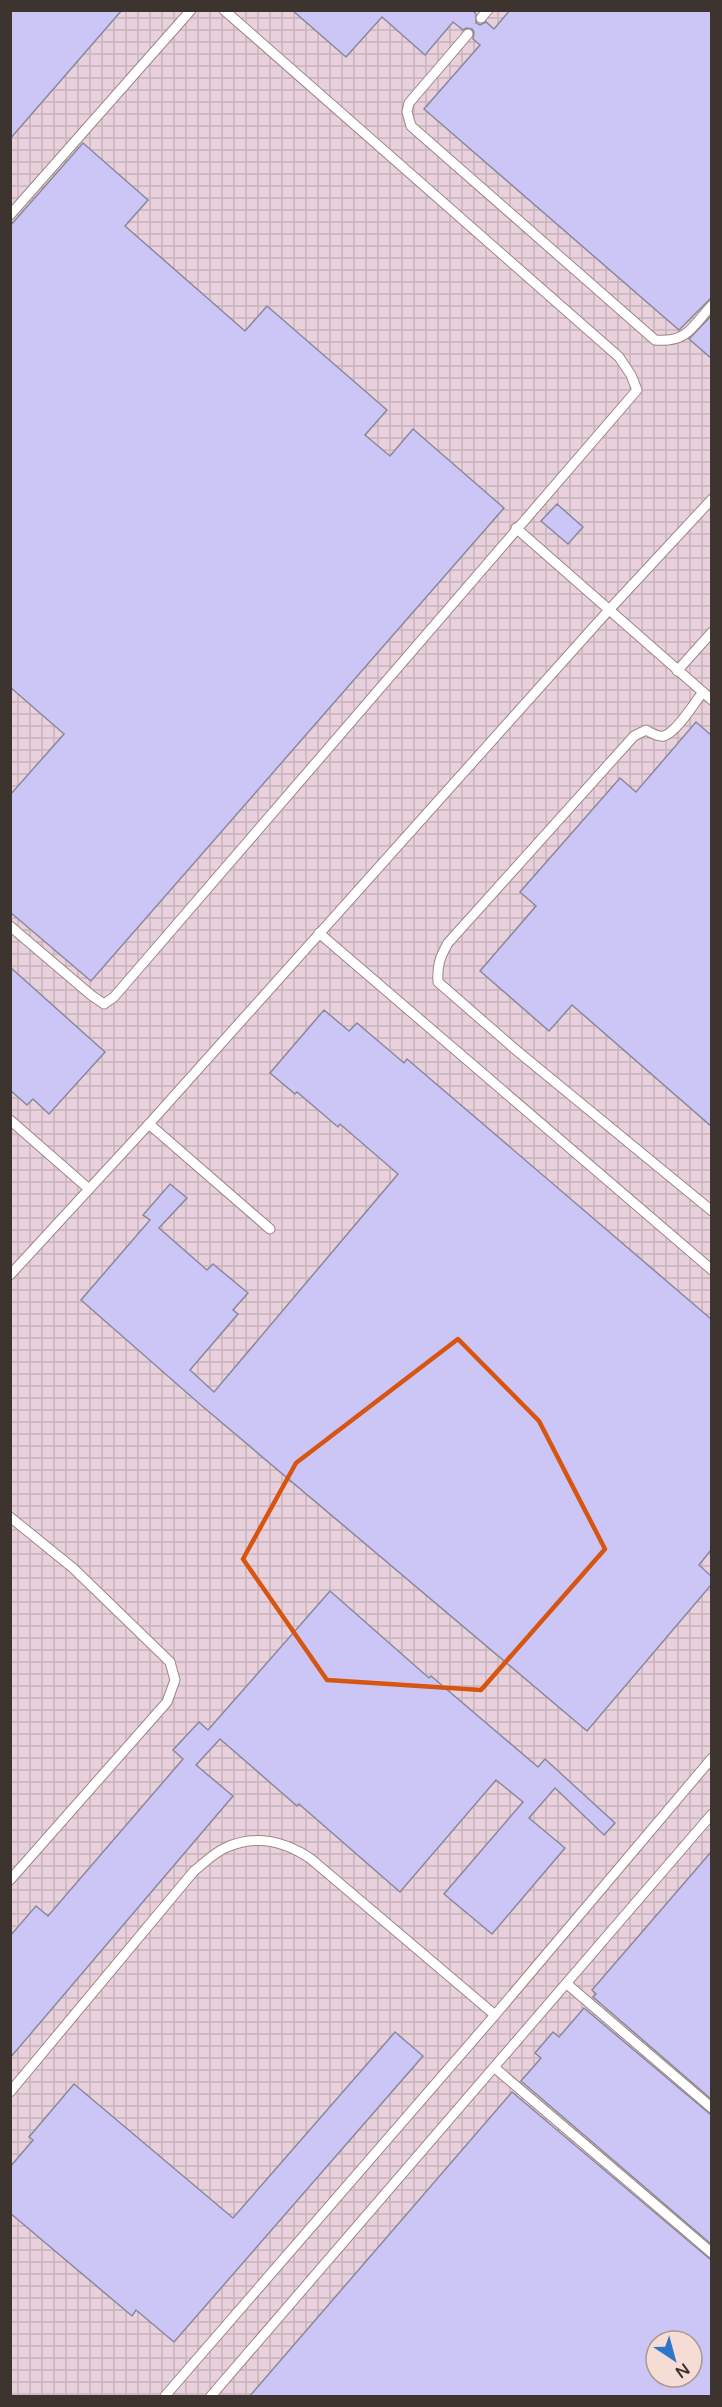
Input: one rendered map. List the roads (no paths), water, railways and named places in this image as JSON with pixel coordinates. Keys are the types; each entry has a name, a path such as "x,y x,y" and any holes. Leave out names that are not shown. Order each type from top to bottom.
{"lane":[{"path":"10,215 190,10"},
{"path":"10,926 104,1004 114,997 637,390 631,375 619,357 224,10"},
{"path":"468,34 410,103 407,112 411,126 655,340 672,342 685,336 711,305"},
{"path":"10,1275 149,1124 711,499"},
{"path":"516,528 711,700"},
{"path":"677,671 711,632"},
{"path":"703,692 673,730 665,736 661,737 646,730 634,736 448,943 439,958 438,982 516,1050 711,1211"},
{"path":"319,933 711,1270"},
{"path":"10,1119 89,1189"},
{"path":"149,1124 270,1229"},
{"path":"10,1517 73,1568 170,1662 176,1680 167,1702 10,1880"},
{"path":"165,2397 495,2015 711,1758"},
{"path":"211,2397 711,1814"},
{"path":"10,2092 194,1871 224,1849 243,1842 271,1840 297,1849 495,2015"},
{"path":"567,1984 711,2108"},
{"path":"495,2068 711,2253"}]}
